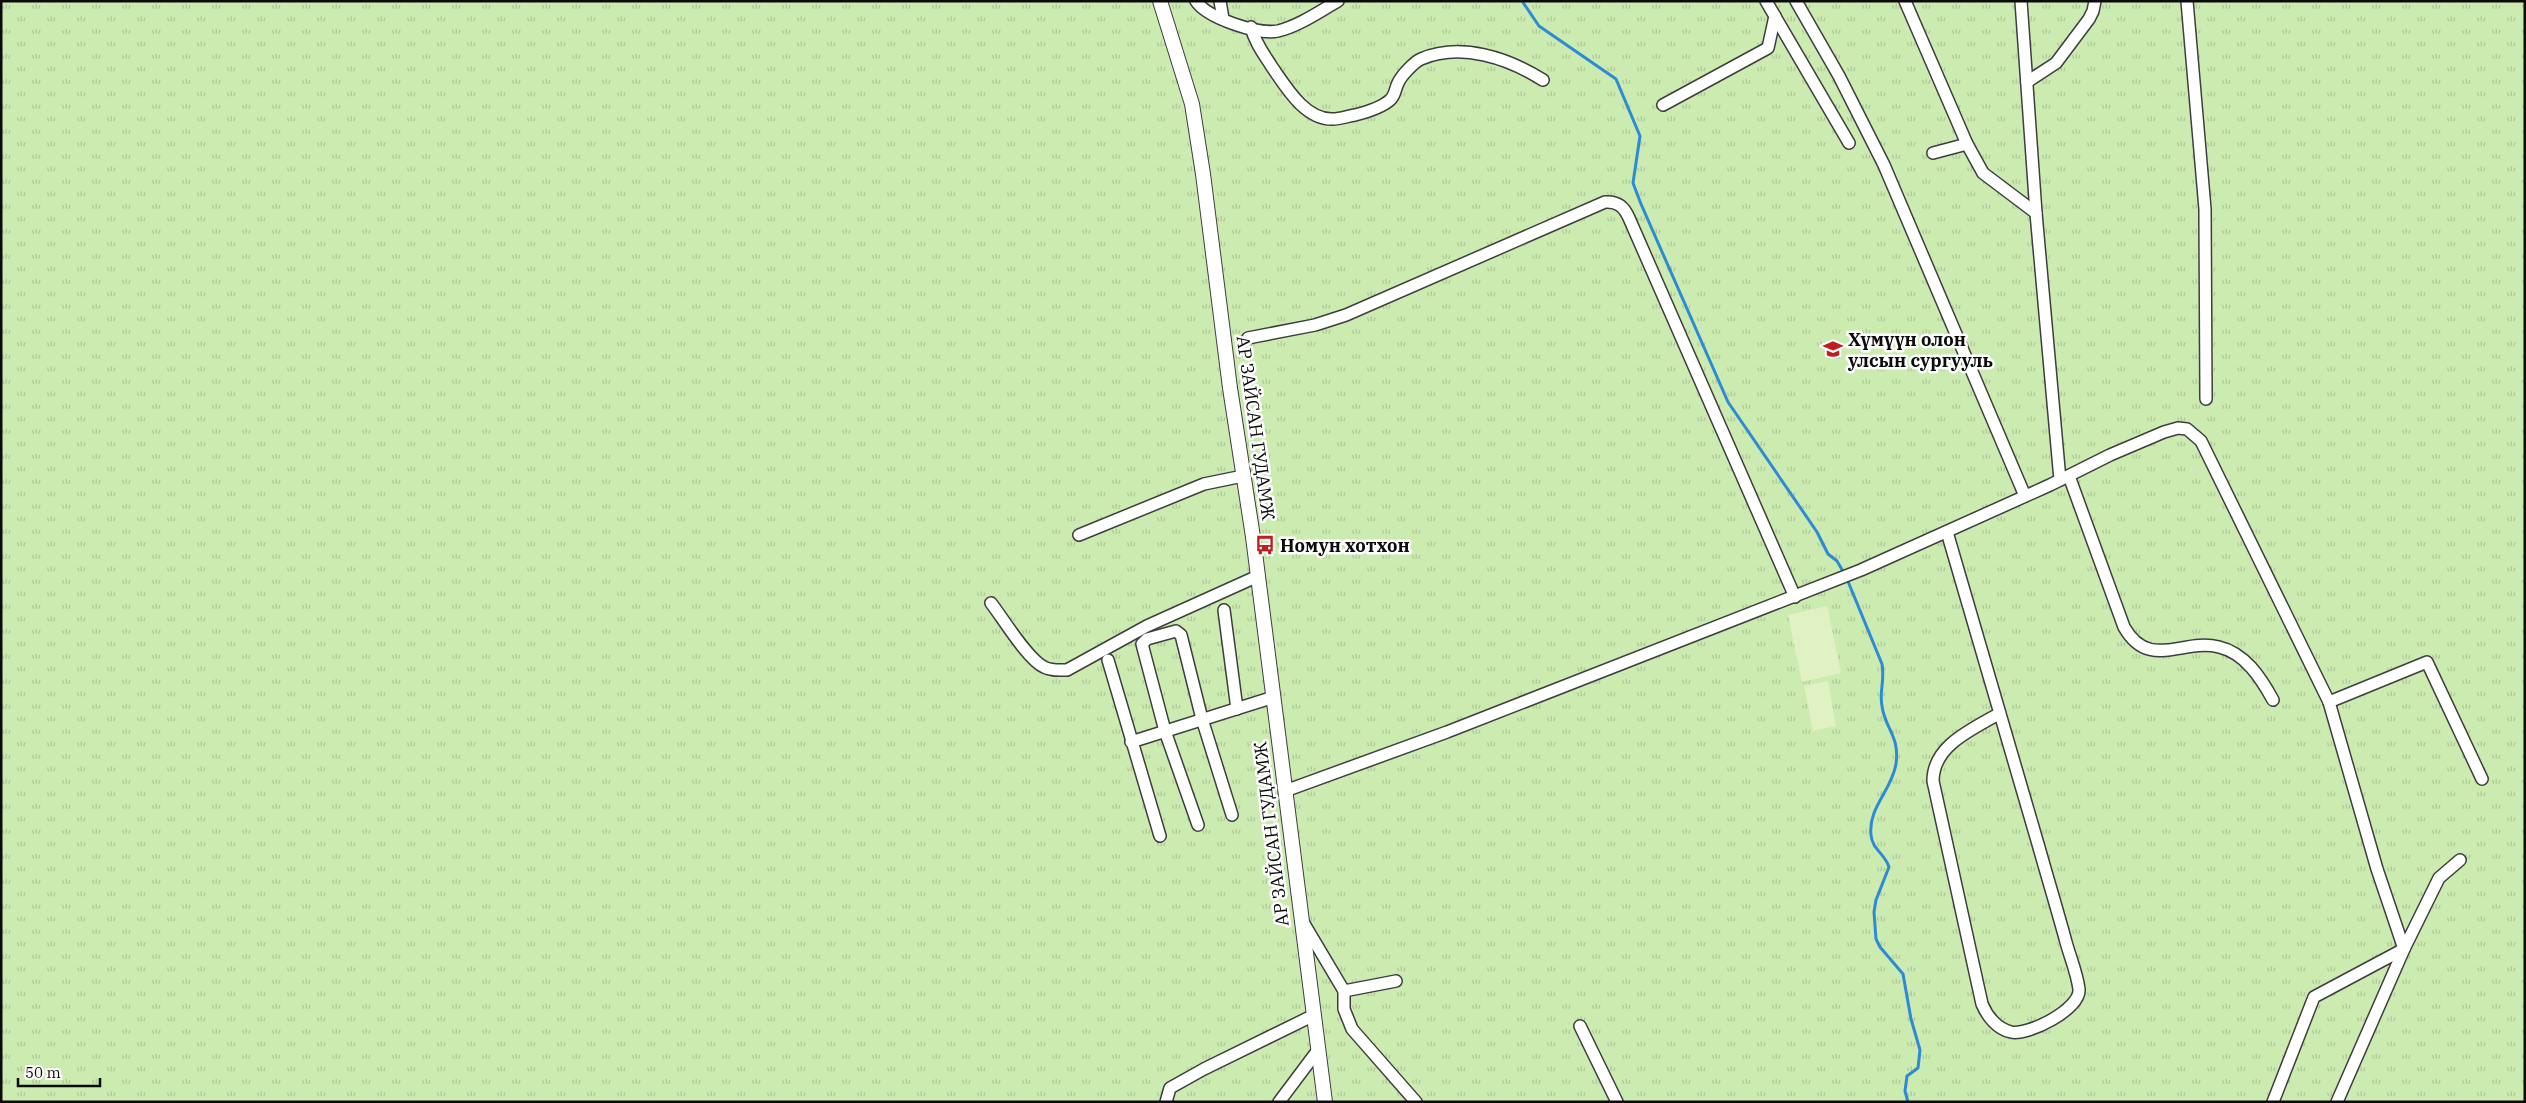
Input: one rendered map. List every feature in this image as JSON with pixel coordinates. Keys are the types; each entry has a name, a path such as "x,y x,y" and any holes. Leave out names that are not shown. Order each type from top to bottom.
{"street":[{"name":"АР ЗАЙСАН ГУДАМЖ","path":"1160,1 1193,110 1258,576 1312,1016 1325,1102"},
{"path":"1196,1 1205,12 1223,20 1270,32 1280,30 1338,1"},
{"path":"1220,1 1223,20"},
{"path":"1766,1 1849,143"},
{"path":"1796,1 1839,76 1884,165 2025,496"},
{"path":"1905,1 1967,144 1983,173 2036,213"},
{"path":"2021,1 2036,213 2064,478 2121,619 2132,640 2145,650 2218,647 2234,654 2258,676 2273,700"},
{"path":"2026,82 2056,63 2094,11 2095,1"},
{"path":"2187,1 2205,209 2206,399"},
{"path":"1663,106 1768,48 1775,16"},
{"path":"1251,27 1256,43 1292,94 1309,112 1334,120 1364,112 1384,104 1392,99 1398,81 1419,60 1445,52 1481,54 1526,69 1543,80"},
{"path":"1933,153 1967,144"},
{"path":"1248,338 1315,325 1346,315 1596,206 1613,201 1620,205 1630,218 1795,597"},
{"path":"1285,791 1447,732 1835,581 1947,532 2110,455 2178,428 2187,429 2196,434 2329,702 2377,869 2404,949"},
{"path":"1079,535 1204,484 1243,476"},
{"path":"1947,532 2000,713 2079,993 2076,1000 2068,1008 2036,1027 2018,1032 2008,1031 1998,1025 1988,1016 1982,1004 1933,781 1934,768 1945,749 2000,713"},
{"path":"991,602 1031,657 1042,667 1053,670 1067,670 1147,626 1258,576"},
{"path":"1224,610 1237,709"},
{"path":"1198,825 1165,731 1142,644 1147,639 1179,632 1202,719 1232,815"},
{"path":"1108,660 1160,836"},
{"path":"2329,702 2427,662 2482,779"},
{"path":"1131,742 1274,697"},
{"path":"2337,1102 2404,949 2439,878 2460,860"},
{"path":"1301,919 1344,991 1344,1009 1352,1029 1416,1102"},
{"path":"2272,1102 2314,997 2404,949"},
{"path":"1344,991 1396,981"},
{"path":"1166,1102 1170,1088 1204,1069 1312,1016"},
{"path":"1580,1026 1616,1102"},
{"path":"1279,1102 1318,1050"}],"green space":[{"path":"1,1 2525,1 2525,1102 1,1102"},
{"path":"1827,606 1841,673 1802,682 1788,615"},
{"path":"1828,681 1836,726 1813,731 1804,686"}],"waterway":[{"path":"1522,1 1539,26 1616,79 1640,136 1633,183 1728,402 1817,532 1828,554 1837,561 1844,573"},
{"path":"1847,579 1882,664 1882,706 1894,739 1897,754 1894,773 1873,816 1871,835 1874,844 1885,858 1889,867 1876,900 1874,912 1876,939 1880,947 1903,974 1911,1019 1920,1050 1918,1068 1907,1076 1905,1091 1908,1102"}],"place":[{"name":"Хүмүүн олон улсын сургууль","path":"1833,349"},
{"name":"Номун хотхон","path":"1265,545"}]}
